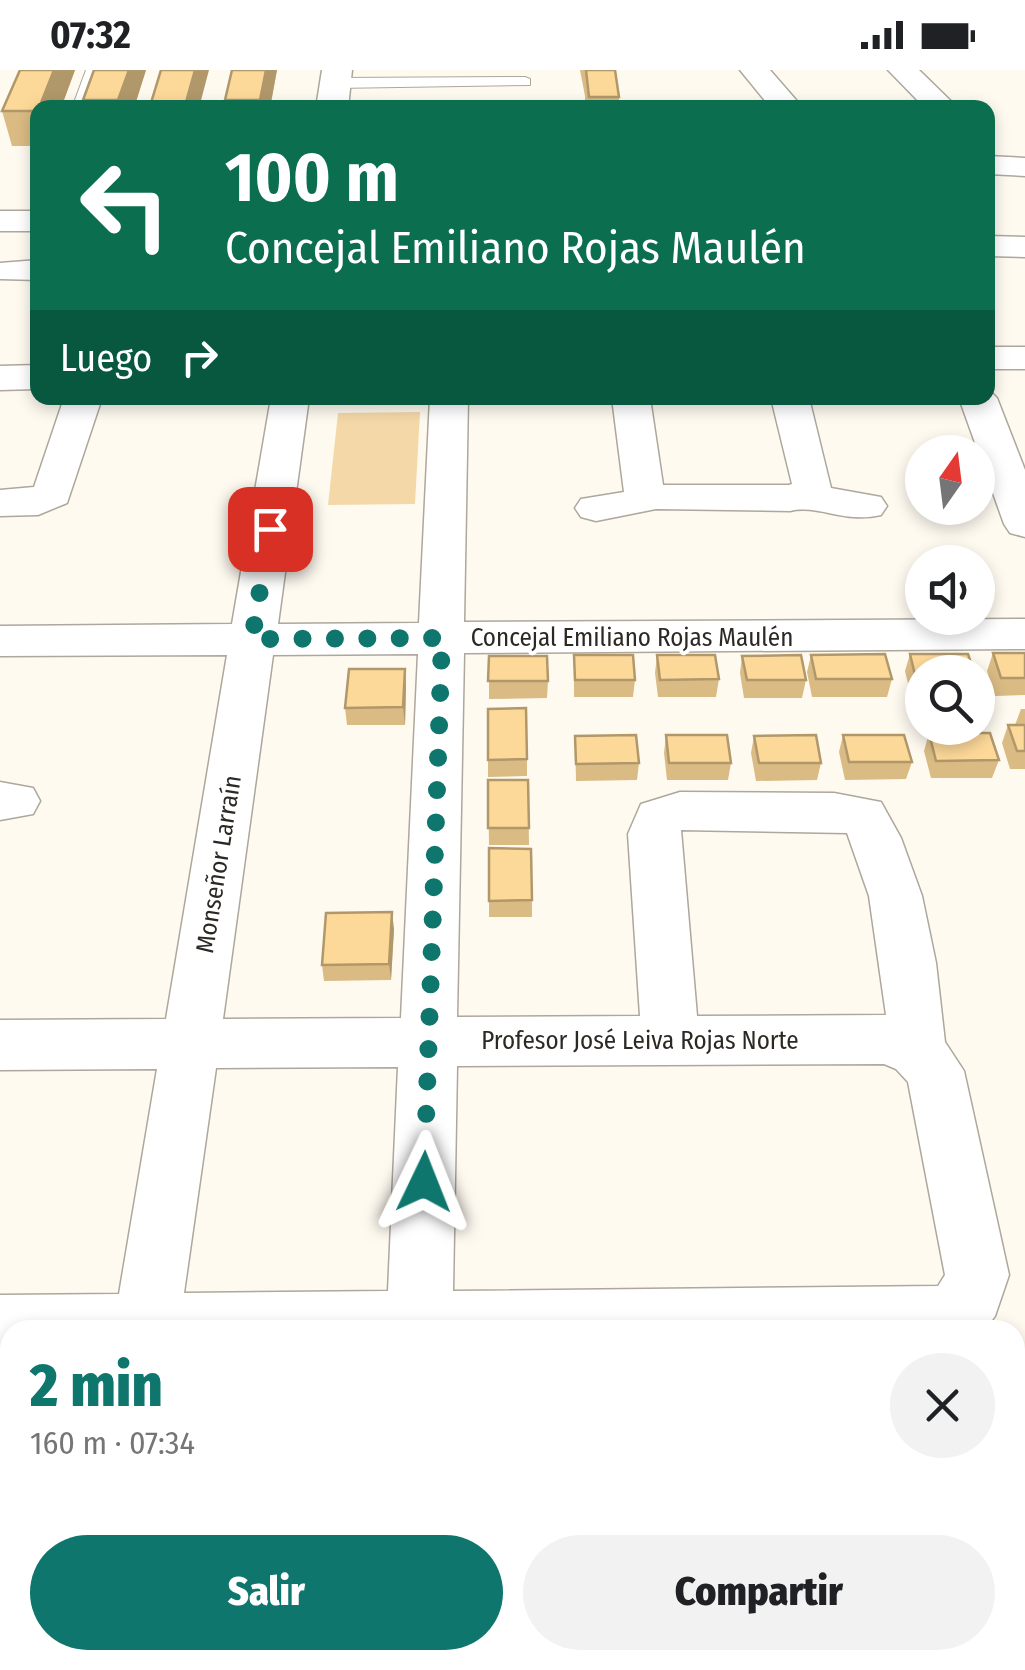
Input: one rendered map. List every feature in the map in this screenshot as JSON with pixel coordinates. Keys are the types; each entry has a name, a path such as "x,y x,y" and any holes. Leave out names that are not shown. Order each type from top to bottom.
{"street":[{"path":"754,70 781,100"},
{"path":"902,70 934,100"},
{"path":"0,221 30,221"},
{"path":"995,246 1025,247"},
{"path":"995,358 1025,358"},
{"path":"0,378 30,377"},
{"path":"0,503 30,503 52,494 81,405"},
{"name":"Monseñor Larraín","path":"147,1320 289,405"},
{"path":"419,1320 449,405"},
{"path":"633,405 642,487 650,494 666,498 790,498 808,492 814,484 792,405"},
{"path":"981,405 1025,524"},
{"path":"808,492 834,504 866,506"},
{"path":"596,508 635,503 650,494"},
{"name":"Concejal Emiliano Rojas Maulén","path":"0,640 1025,634"},
{"path":"670,1039 654,834 659,818 680,811 834,812 864,816 880,838 916,992 916,1051 927,1060 939,1084 977,1275 978,1317 956,1313 861,1320"},
{"name":"Profesor José Leiva Rojas Norte","path":"0,1045 874,1037 903,1043 916,1051"}],"lane":[{"path":"83,100 94,70"},
{"path":"335,87 525,82"}],"shaded area":[{"path":"420,412 415,504 328,505 338,413"}],"building":[{"path":"20,70 54,70 42,100 30,100 30,111 2,111"},
{"path":"94,70 129,70 118,100 83,100"},
{"path":"161,70 195,70 187,100 152,100"},
{"path":"232,70 266,70 260,100 225,100"},
{"path":"586,70 615,70 619,97 589,97"},
{"path":"1025,653 1025,678 1001,678 994,655"},
{"path":"885,654 892,679 816,679 811,655"},
{"path":"574,655 633,655 635,680 575,680"},
{"path":"657,655 715,655 719,679 660,680"},
{"path":"801,655 806,680 747,680 742,656"},
{"path":"489,656 547,656 548,681 488,681"},
{"path":"349,669 405,669 403,707 345,708"},
{"path":"526,708 527,759 488,760 488,709"},
{"path":"1008,725 1025,725 1025,751 1017,751"},
{"path":"636,735 639,763 576,764 575,736"},
{"path":"666,735 727,735 731,763 669,763"},
{"path":"816,735 821,763 759,763 754,736"},
{"path":"843,735 904,735 912,762 849,762"},
{"path":"932,745 994,745 999,760 936,761"},
{"path":"488,780 528,780 529,828 488,828"},
{"path":"489,848 531,849 532,900 489,901"},
{"path":"392,912 389,964 322,965 326,913"}],"route":[{"path":"270,529 252,639 442,638 424,1182"}]}
